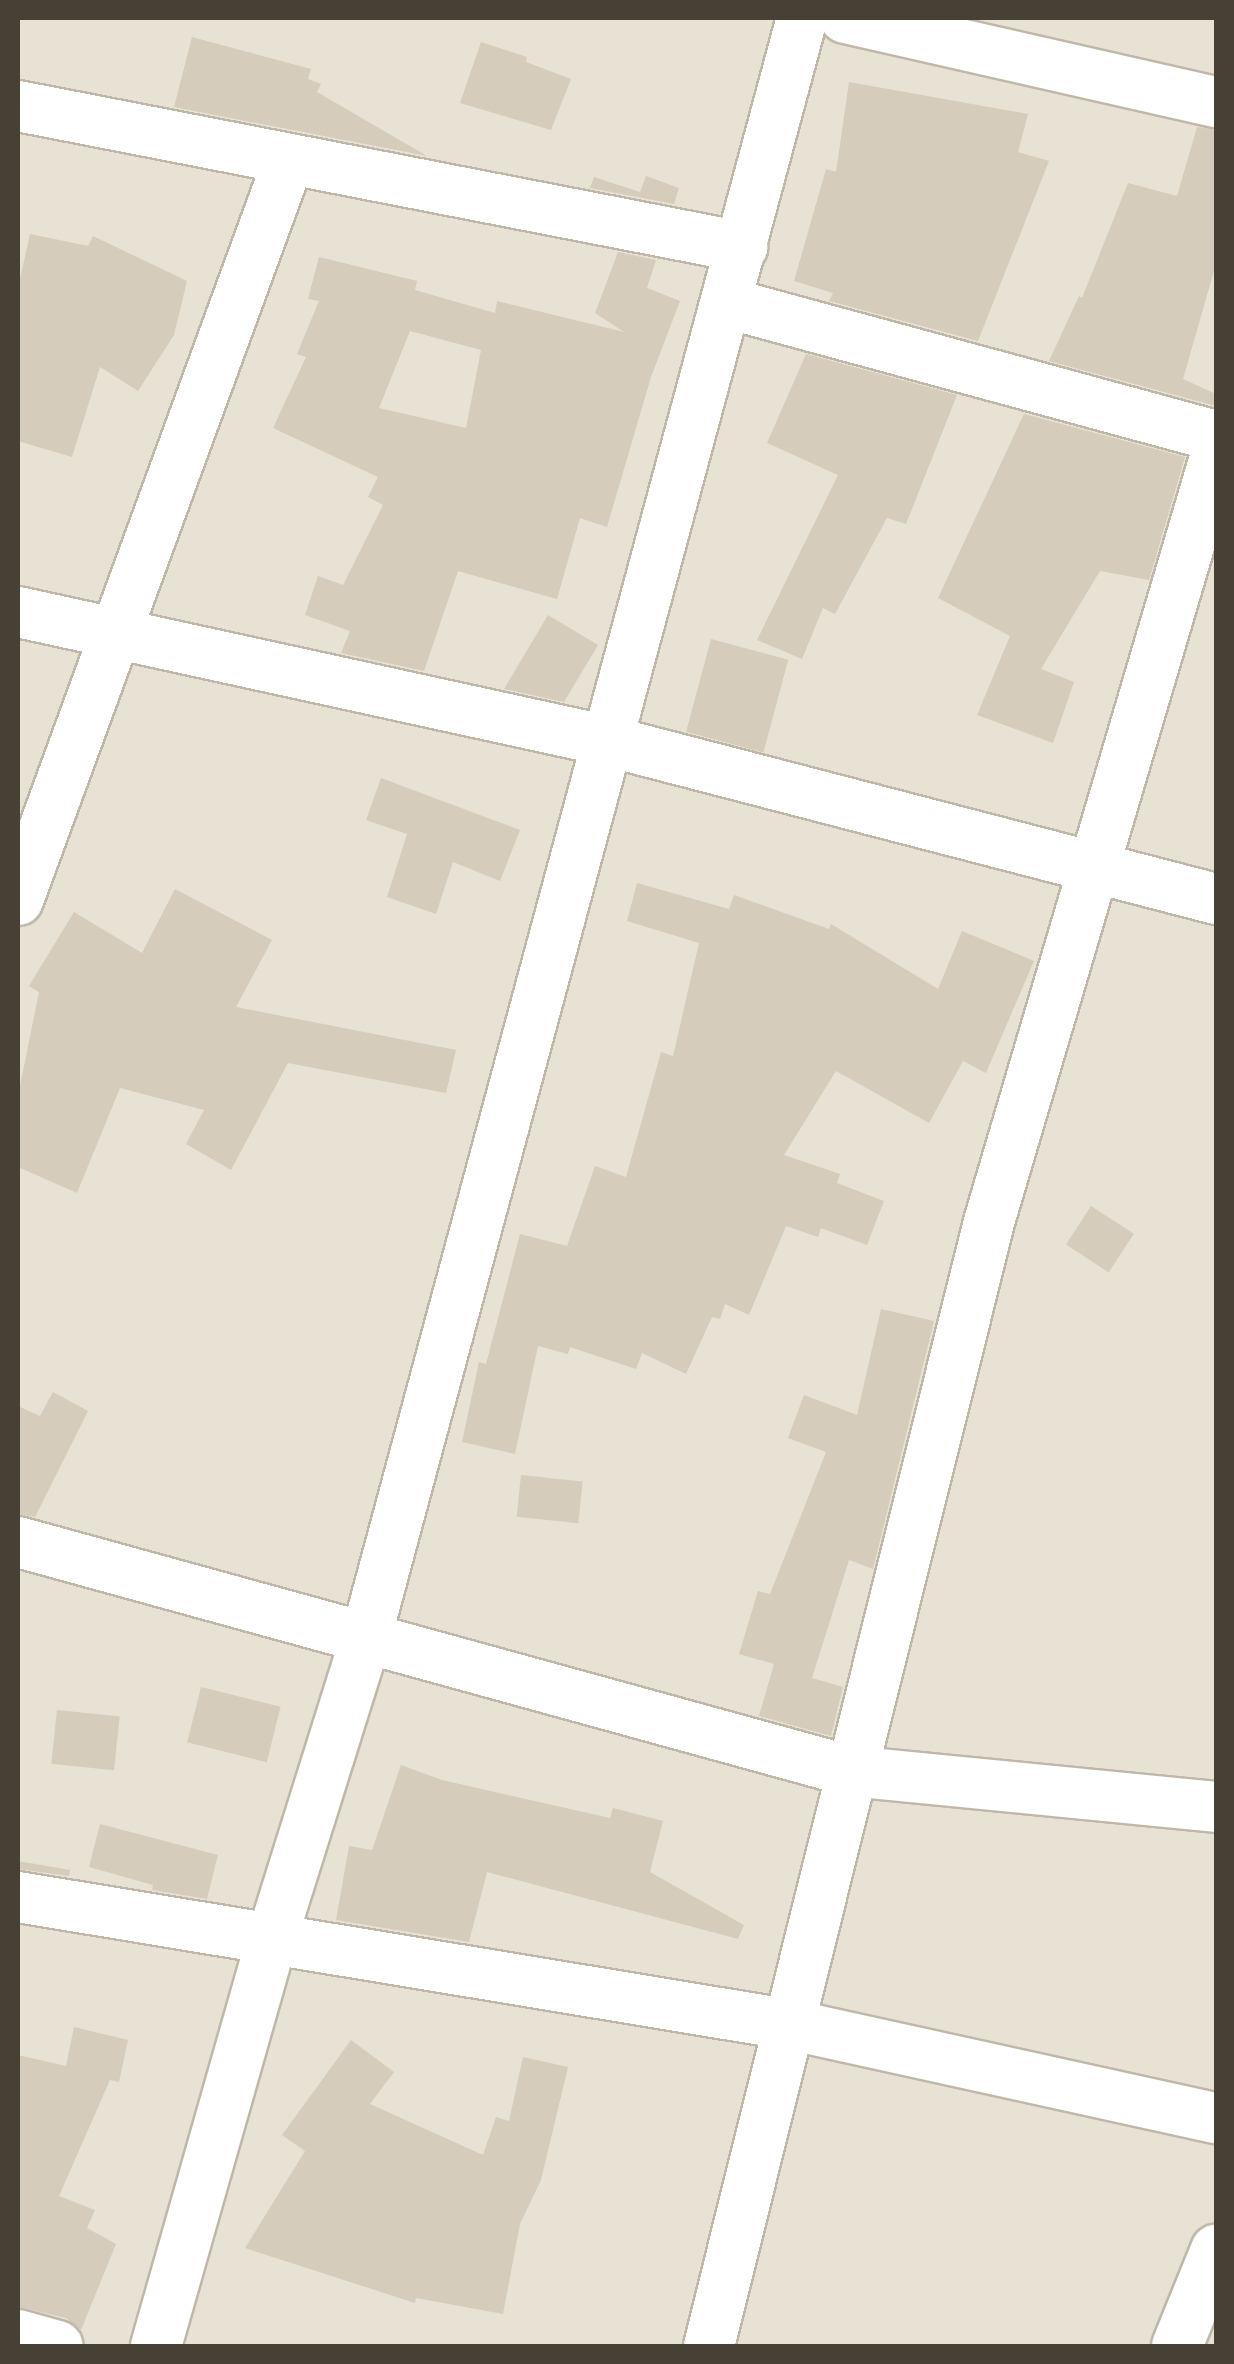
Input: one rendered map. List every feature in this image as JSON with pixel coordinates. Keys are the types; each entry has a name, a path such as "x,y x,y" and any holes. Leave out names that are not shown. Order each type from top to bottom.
{"street":[{"path":"156,2346 272,1941 365,1641 802,18"},
{"path":"845,18 1216,102"},
{"path":"18,106 742,248"},
{"path":"18,900 288,162"},
{"path":"727,303 1216,436"},
{"path":"709,2346 989,1222 1216,454"},
{"path":"18,612 608,741 1216,899"},
{"path":"18,1542 365,1641 850,1771 1216,1807"},
{"path":"18,1897 792,2025 1216,2118"},
{"path":"1177,2346 1216,2250"},
{"path":"18,2335 58,2346"}],"shaded area":[{"path":"18,18 1216,18 1216,2346 18,2346"}],"building":[{"path":"192,37 311,69 308,79 321,84 317,92 427,156 174,107"},
{"path":"481,42 527,57 526,62 571,79 551,130 460,103"},
{"path":"849,82 1028,114 1018,152 1049,161 978,341 829,301 833,293 794,281 826,169 836,172"},
{"path":"1197,127 1216,130 1216,264 1183,379 1216,394 1216,406 1049,361 1079,296 1082,298 1128,183 1177,196"},
{"path":"646,176 679,188 674,204 590,188 594,177 640,192"},
{"path":"30,234 88,246 93,236 187,281 174,335 138,391 100,367 72,457 18,441 18,288"},
{"path":"618,252 656,260 647,288 680,301 651,377 607,527 580,518 557,599 458,571 424,671 341,653 350,631 305,615 318,576 343,585 383,505 368,497 378,477 273,428 306,357 297,354 319,301 308,299 319,257 417,281 415,290 495,313 497,301 624,332 595,313","holes":["410,331 481,350 466,428 379,408"]},
{"path":"806,354 957,395 906,524 887,518 835,614 823,608 802,659 757,640 838,475 767,443"},
{"path":"1024,414 1185,457 1149,580 1100,571 1041,669 1074,682 1053,743 977,715 1010,636 938,598"},
{"path":"548,615 598,645 564,702 504,689"},
{"path":"711,639 788,660 763,752 686,732"},
{"path":"381,778 520,830 500,881 453,862 436,914 387,897 407,834 366,820"},
{"path":"637,883 729,909 734,895 829,929 831,924 938,989 962,931 1034,961 986,1073 963,1061 929,1123 836,1071 784,1155 840,1174 837,1183 884,1201 867,1245 821,1228 818,1237 786,1226 749,1315 725,1304 720,1319 712,1317 686,1374 642,1353 636,1369 570,1347 568,1354 538,1346 515,1454 462,1442 479,1362 486,1364 520,1234 567,1246 595,1166 626,1177 661,1052 673,1056 699,943 627,921"},
{"path":"175,889 272,940 236,1007 456,1050 446,1093 288,1063 231,1170 186,1144 204,1110 120,1088 77,1193 18,1167 18,1096 39,992 29,986 74,912 142,953"},
{"path":"1091,1206 1134,1234 1109,1272 1066,1245"},
{"path":"881,1309 934,1321 873,1569 849,1560 812,1678 843,1687 831,1736 759,1716 774,1664 739,1654 758,1591 770,1594 826,1452 788,1438 804,1395 857,1415"},
{"path":"53,1392 88,1411 35,1517 18,1514 18,1406 40,1416"},
{"path":"521,1475 583,1481 578,1523 517,1517"},
{"path":"201,1687 281,1707 267,1762 187,1742"},
{"path":"57,1710 120,1717 114,1770 51,1764"},
{"path":"401,1765 442,1780 610,1818 613,1808 663,1821 650,1872 744,1925 738,1939 487,1872 469,1942 336,1920 349,1846 372,1850"},
{"path":"100,1824 218,1855 207,1899 152,1890 153,1885 89,1867"},
{"path":"18,1861 70,1870 69,1876 18,1869"},
{"path":"74,2027 128,2040 119,2082 110,2080 59,2196 95,2210 87,2228 116,2244 81,2330 66,2318 18,2307 18,2055 66,2066"},
{"path":"351,2040 394,2072 370,2104 483,2155 496,2117 509,2121 523,2057 568,2067 541,2180 520,2224 503,2314 416,2298 415,2303 245,2248 305,2151 282,2135"}]}
